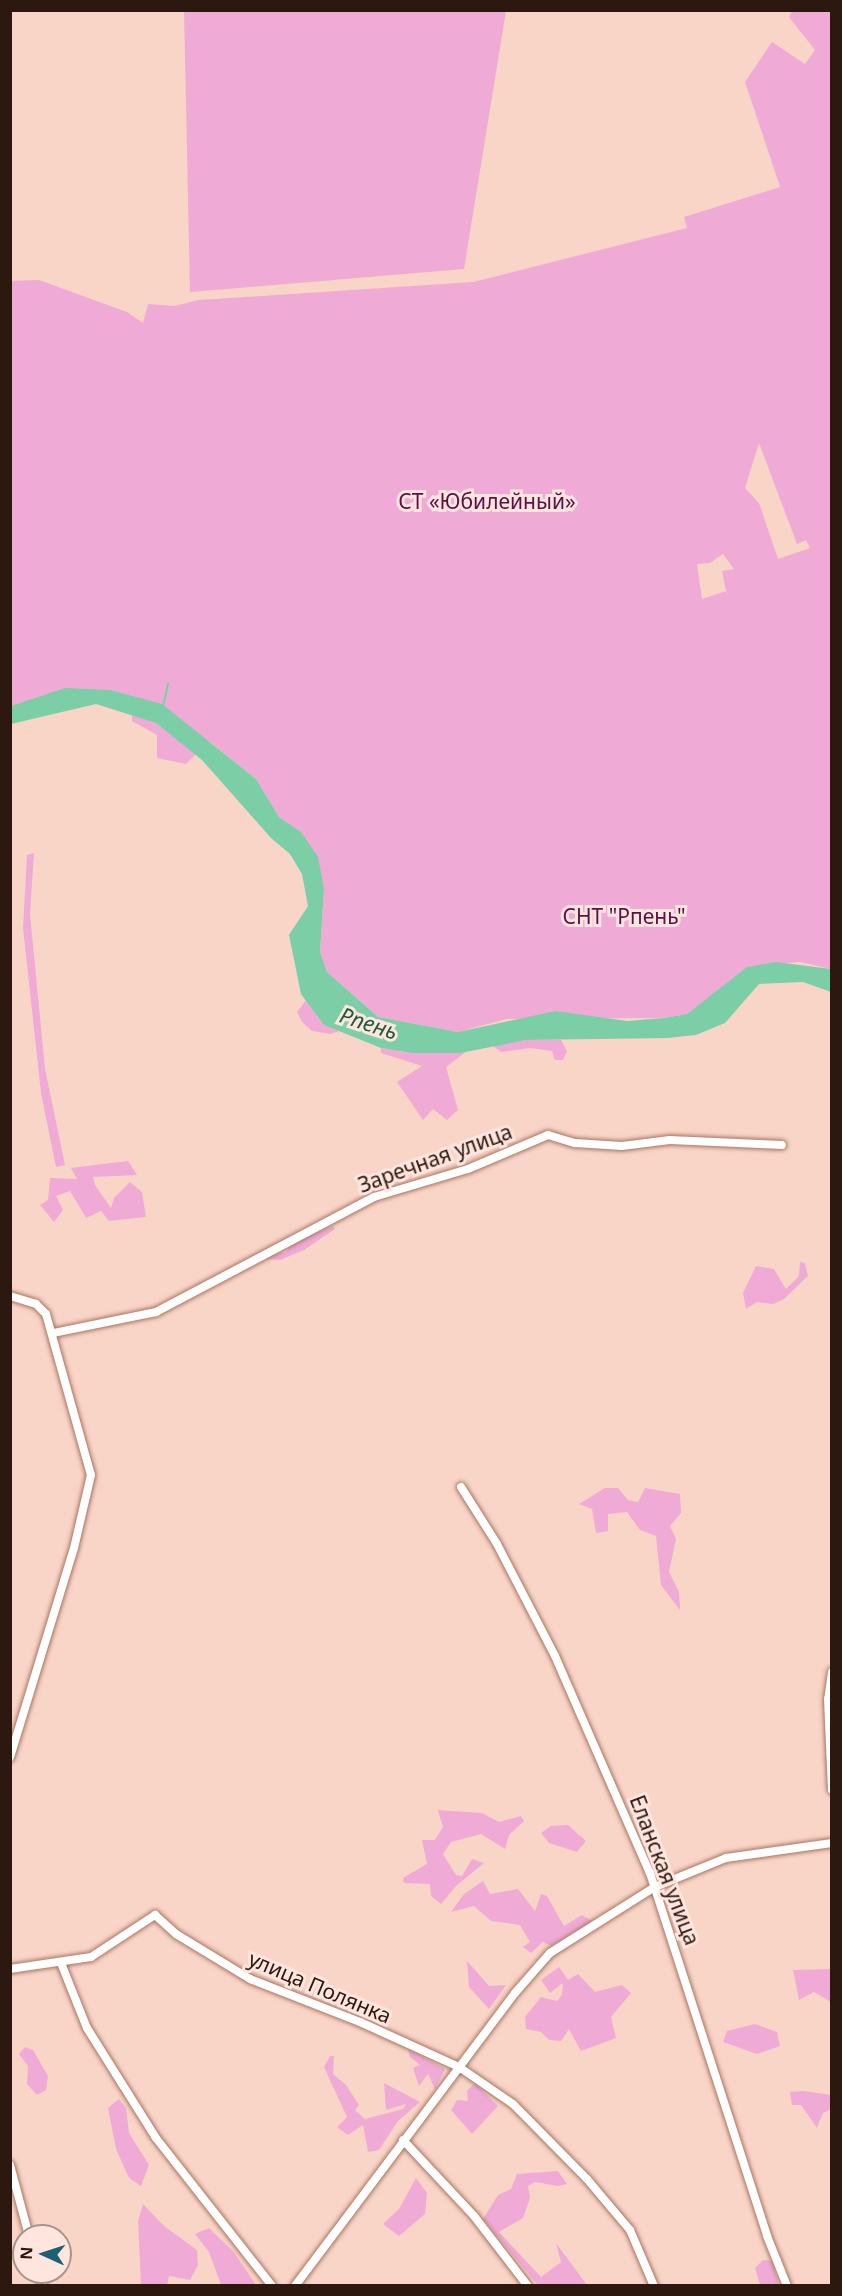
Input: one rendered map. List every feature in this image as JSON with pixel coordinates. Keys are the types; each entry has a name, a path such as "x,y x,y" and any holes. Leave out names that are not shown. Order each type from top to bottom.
{"street":[{"name":"Заречная улица","path":"53,1333 156,1312 374,1197 468,1169 548,1134 575,1143 622,1146 670,1140 782,1145"},
{"path":"10,1296 36,1304 46,1314 91,1474 74,1548 10,1757"},
{"name":"Еланская улица","path":"461,1487 497,1544 555,1656 656,1887 754,2197 787,2286"},
{"path":"831,1672 828,1699 831,1790"},
{"path":"295,2286 403,2140 550,1953 656,1887 726,1858 831,1843"},
{"name":"улица Полянка","path":"10,1969 91,1957 155,1915 176,1934 250,1979 360,2022 459,2067"},
{"path":"62,1963 87,2028 156,2138 272,2286"},
{"path":"459,2067 513,2104 587,2179 630,2230 654,2286"},
{"path":"403,2140 474,2216 528,2286"},
{"path":"10,2165 27,2224"}],"green space":[{"path":"184,11 506,11 464,269 190,292"},
{"path":"792,11 831,11 831,969 800,962 748,967 687,1014 664,1018 507,1019 458,1032 378,1017 327,972 320,952 324,889 301,832 279,817 256,779 209,741 110,690 11,706 10,281 39,280 127,312 143,323 148,304 174,306 199,300 473,282 687,228 684,217 780,187 745,82 772,42 805,64 815,50 789,17","holes":["759,443 797,544 806,540 810,548 778,559 759,503 745,488","723,554 734,569 722,571 726,591 702,599 697,564 710,563"]},
{"path":"132,714 156,723 196,754 186,764 157,758 157,735 132,721"},
{"path":"34,853 30,914 45,1069 65,1165 56,1167 41,1093 23,928 27,855"},
{"path":"306,1000 324,1025 340,1031 330,1034 312,1031 302,1022 297,1012"},
{"path":"526,1040 561,1040 567,1051 563,1060 555,1060 552,1051 530,1048 501,1052 493,1046"},
{"path":"381,1048 412,1053 467,1051 446,1067 458,1110 447,1120 433,1109 423,1120 397,1082 422,1066 381,1053"},
{"path":"128,1161 137,1175 93,1177 95,1185 111,1208 114,1198 130,1182 142,1192 146,1217 109,1221 101,1211 86,1218 70,1191 56,1196 63,1210 54,1222 40,1205 48,1200 50,1178 77,1179 71,1168"},
{"path":"333,1226 335,1229 304,1250 280,1260 266,1259 266,1256 286,1252 291,1244"},
{"path":"800,1262 805,1263 808,1276 784,1299 773,1304 757,1302 746,1309 743,1293 756,1266 774,1269 786,1289 799,1276"},
{"path":"605,1488 618,1488 628,1500 638,1502 645,1488 680,1494 681,1513 670,1526 676,1539 669,1572 679,1592 680,1610 661,1585 656,1536 640,1530 627,1512 608,1514 608,1531 596,1533 592,1509 579,1504"},
{"path":"438,1810 482,1813 499,1822 521,1816 524,1821 509,1835 505,1849 481,1834 451,1842 443,1854 456,1875 462,1876 472,1859 484,1863 456,1886 441,1904 431,1896 430,1884 404,1883 403,1878 427,1864 422,1840 435,1840 443,1827"},
{"path":"568,1825 586,1841 577,1852 549,1843 541,1833 551,1826"},
{"path":"483,1881 490,1894 518,1889 535,1911 541,1894 547,1896 564,1926 582,1915 592,1921 551,1946 543,1942 531,1953 523,1947 530,1942 520,1925 491,1921 474,1906 451,1912 464,1894"},
{"path":"467,1961 489,1986 506,1985 489,2009 469,1987"},
{"path":"559,1967 568,1980 578,1974 595,1992 622,1985 631,1993 611,2017 616,2038 581,2051 569,2029 561,2041 549,2040 541,2032 526,2029 525,2017 541,1997 557,2001 562,1995 563,1983 550,1993 541,1980"},
{"path":"831,1969 831,2002 814,1992 799,2000 793,1970"},
{"path":"755,2024 777,2032 780,2046 757,2054 723,2042 727,2031"},
{"path":"25,2047 33,2050 48,2076 46,2090 37,2095 27,2084 28,2066 19,2054"},
{"path":"408,2049 445,2069 435,2089 428,2074 419,2086 413,2068 420,2065 410,2057"},
{"path":"330,2056 334,2056 333,2074 346,2085 359,2105 355,2110 365,2119 403,2109 406,2104 386,2110 384,2083 420,2102 398,2121 379,2150 368,2152 363,2125 348,2135 337,2127 347,2117 324,2067"},
{"path":"475,2083 498,2106 472,2134 451,2110 457,2100 468,2101 467,2091"},
{"path":"803,2091 831,2095 831,2109 823,2113 817,2128 801,2105 792,2105 790,2092"},
{"path":"119,2099 126,2108 129,2133 149,2165 141,2186 129,2178 116,2149 108,2108"},
{"path":"558,2171 567,2184 558,2186 535,2182 528,2186 530,2198 523,2218 499,2232 541,2277 561,2262 556,2243 587,2285 538,2285 483,2219 498,2195 511,2189 517,2174"},
{"path":"416,2178 427,2193 425,2214 399,2236 383,2224 399,2209"},
{"path":"143,2204 164,2226 197,2250 198,2265 190,2280 169,2276 167,2285 141,2285 138,2221"},
{"path":"209,2228 233,2251 256,2285 221,2285 209,2252 195,2234"},
{"path":"763,2260 772,2261 779,2285 760,2285 755,2268"}],"water":[{"name":"Рпень","path":"65,688 110,690 162,704 256,779 279,817 301,832 318,857 324,889 320,952 327,972 378,1017 458,1032 556,1011 627,1021 664,1018 687,1014 747,967 776,962 831,969 831,992 803,982 759,984 725,1023 696,1035 668,1038 526,1040 460,1053 412,1053 381,1048 324,1025 301,994 289,935 308,906 302,874 290,854 271,838 202,760 156,723 96,704 11,724 11,706"}],"waterway":[{"path":"163,707 168,684"}],"park label":[{"name":"СТ «Юбилейный»","path":"487,501"},
{"name":"СНТ \"Рпень\"","path":"624,916"}]}
